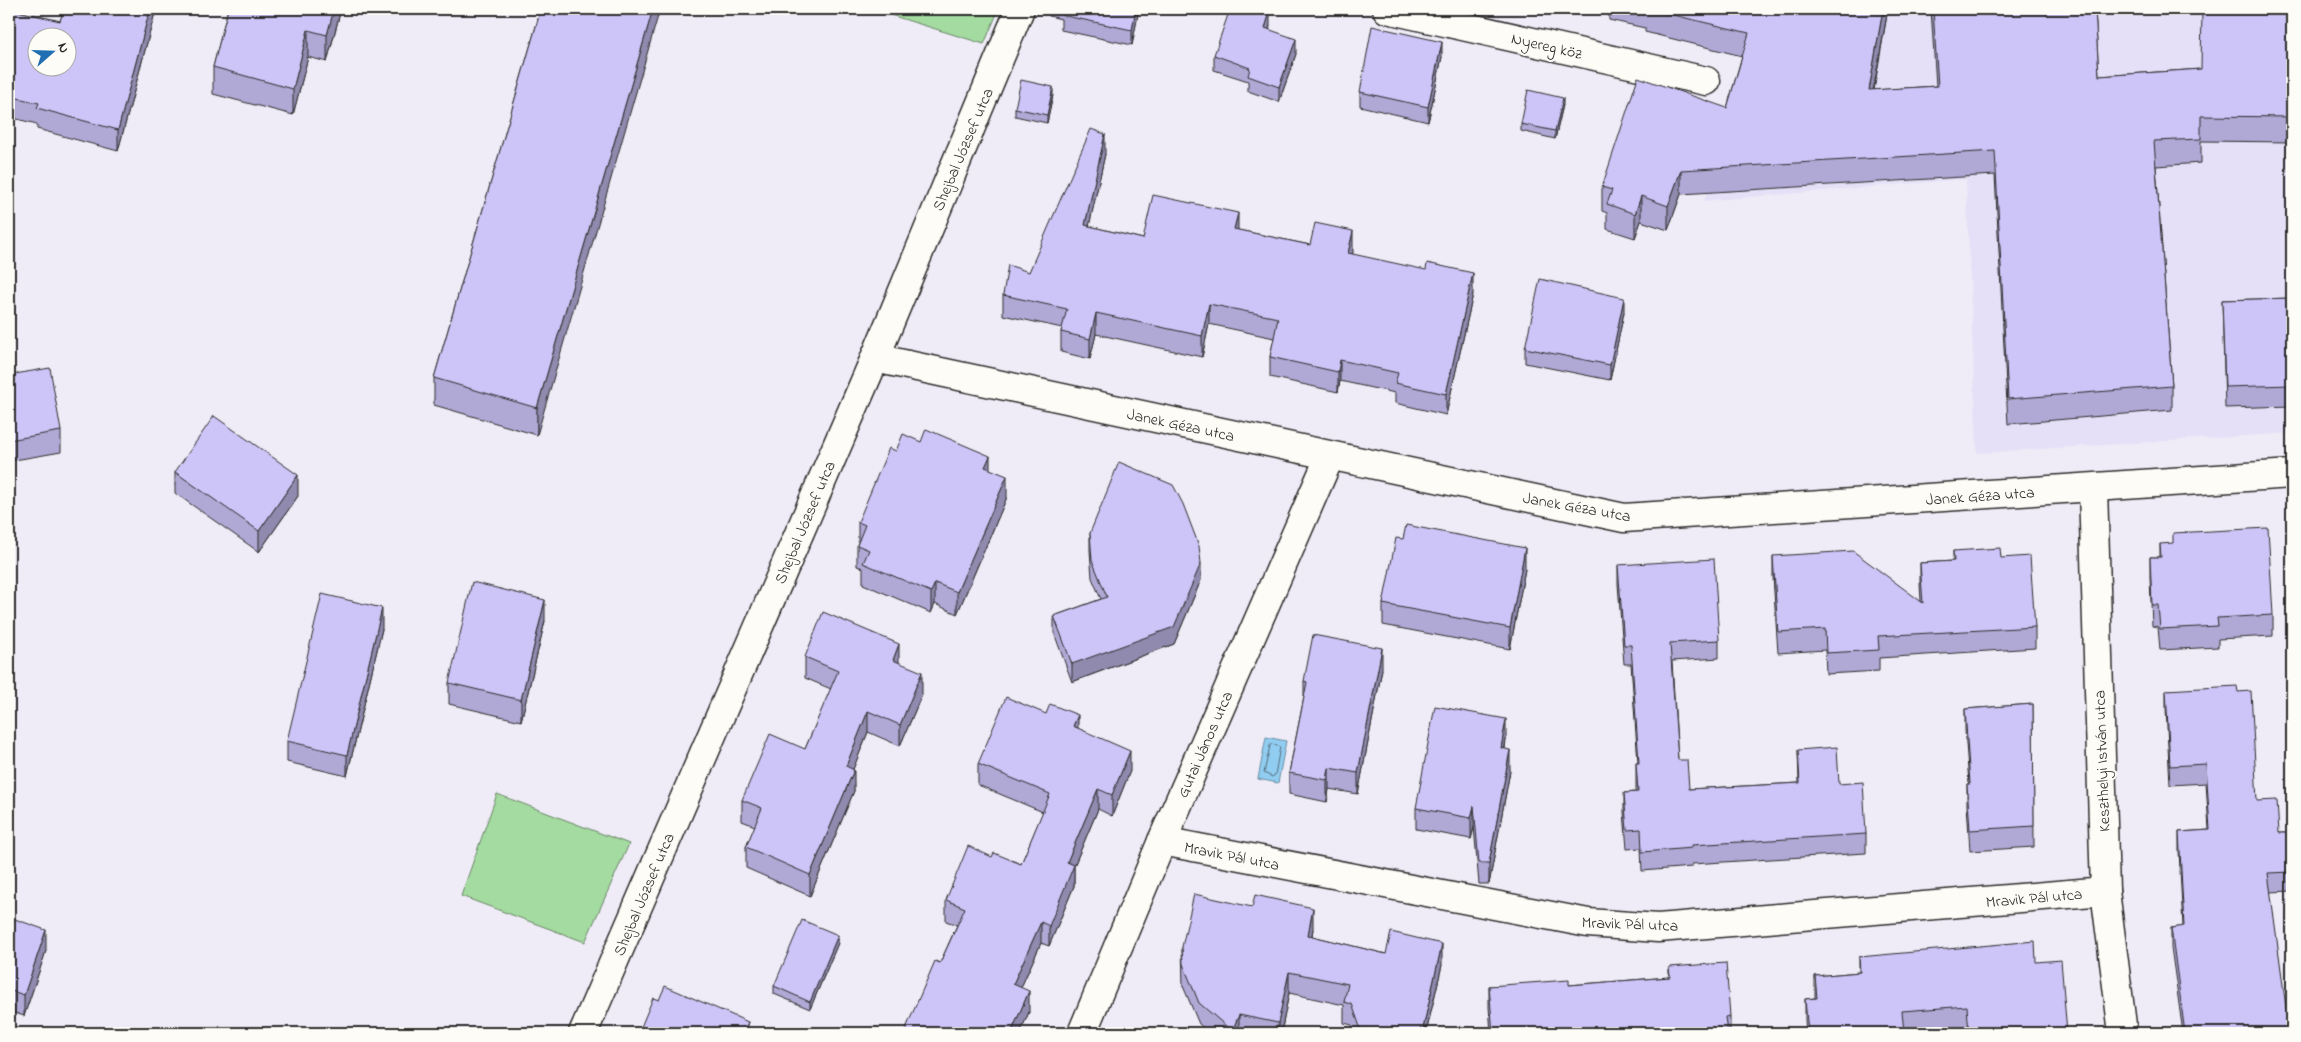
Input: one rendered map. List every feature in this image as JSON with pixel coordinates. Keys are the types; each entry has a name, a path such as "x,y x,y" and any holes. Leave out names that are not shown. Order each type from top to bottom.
{"street":[{"name":"Shejbal József utca","path":"583,1033 875,358 1020,9"},
{"name":"Nyereg köz","path":"1387,9 1706,81"},
{"name":"Janek Géza utca","path":"875,358 1624,518 2292,474"},
{"name":"Gutai János utca","path":"1082,1033 1162,841 1330,456"},
{"name":"Keszthelyi István utca","path":"2093,488 2105,892 2123,1033"},
{"name":"Mravik Pál utca","path":"1162,841 1588,923 1658,928 2105,892"}],"shaded area":[{"path":"1755,9 2292,9 2292,433 1977,453 1966,179 1704,201"}],"green space":[{"path":"871,9 999,9 984,44"},
{"path":"497,794 629,844 585,942 461,896"}],"water":[{"path":"1266,737 1286,741 1278,783 1258,779"}],"building":[{"path":"9,9 60,21 64,9 150,9 118,130 37,108 39,103 9,96"},
{"path":"228,9 334,9 327,35 308,30 293,89 213,67"},
{"path":"541,9 653,9 537,408 434,378"},
{"path":"1062,9 1136,9 1132,30 1061,15"},
{"path":"1230,9 1262,9 1270,12 1265,28 1296,39 1279,87 1248,76 1250,68 1214,55"},
{"path":"1648,9 1883,9 1869,90 1938,86 1933,9 2095,9 2099,76 2201,69 2202,9 2292,9 2292,117 2201,116 2201,139 2154,141 2172,386 2008,399 1995,151 1681,170 1668,206 1641,196 1635,214 1607,204 1612,190 1602,187 1638,77 1727,108 1749,33"},
{"path":"1372,26 1442,42 1428,107 1360,92"},
{"path":"1021,80 1053,87 1047,115 1015,108"},
{"path":"1528,90 1563,98 1555,131 1521,124"},
{"path":"1091,129 1105,134 1085,225 1143,239 1153,195 1238,213 1234,229 1310,245 1315,223 1353,231 1348,253 1426,270 1427,263 1473,273 1446,394 1395,383 1398,373 1340,360 1338,372 1270,357 1278,318 1209,304 1202,336 1096,313 1090,339 1061,332 1067,309 1003,295 1008,265 1029,272"},
{"path":"1540,279 1624,298 1610,365 1525,348"},
{"path":"2292,298 2292,385 2225,387 2222,300"},
{"path":"50,368 61,431 9,440 9,375"},
{"path":"214,416 298,475 259,531 175,472"},
{"path":"926,429 990,456 985,467 1007,476 957,592 935,583 931,592 863,563 869,550 857,545 865,525 858,522 889,448 896,451 903,434 921,442"},
{"path":"1119,462 1173,485 1183,504 1199,546 1201,563 1174,627 1072,664 1054,616 1107,597 1092,560 1090,533"},
{"path":"1406,525 1525,548 1510,628 1383,604 1396,538 1403,539"},
{"path":"2268,528 2273,615 2217,618 2218,626 2160,629 2158,605 2152,605 2150,557 2161,557 2160,544 2173,543 2173,533"},
{"path":"2000,548 2001,558 2030,556 2035,627 1878,636 1879,650 1826,653 1825,629 1778,632 1773,556 1853,551 1923,603 1920,563 1954,561 1953,551"},
{"path":"1714,559 1719,640 1670,643 1678,760 1687,760 1689,789 1800,783 1798,750 1837,747 1839,784 1863,782 1866,834 1692,845 1692,848 1642,852 1641,829 1627,830 1624,793 1638,792 1636,763 1639,763 1631,645 1624,645 1618,565"},
{"path":"472,582 545,600 521,700 449,683"},
{"path":"322,594 382,608 347,755 287,741"},
{"path":"823,612 899,644 893,660 922,672 900,725 868,711 846,766 854,770 810,875 746,847 762,808 742,800 770,734 805,749 838,671 805,657"},
{"path":"1313,635 1382,648 1358,773 1329,768 1327,780 1289,773 1307,682 1304,681"},
{"path":"2237,686 2238,692 2251,691 2257,801 2277,800 2279,833 2292,833 2292,872 2268,873 2289,1030 2266,1033 2185,1033 2171,928 2184,926 2179,832 2210,830 2206,764 2170,766 2166,690"},
{"path":"1006,697 1046,714 1050,704 1078,715 1073,726 1130,751 1112,795 1098,789 1067,862 1074,865 1049,926 1041,922 1013,984 1029,991 1011,1033 904,1033 935,961 940,963 965,908 946,900 968,846 992,857 994,853 1021,864 1050,794 978,764"},
{"path":"2033,704 2034,826 1970,830 1967,784 1970,784 1965,709"},
{"path":"1435,706 1506,719 1501,748 1510,750 1489,863 1479,863 1474,806 1471,818 1416,808"},
{"path":"1194,894 1252,907 1255,895 1313,908 1308,935 1386,954 1391,932 1442,944 1422,1033 1366,1033 1360,1027 1352,1004 1344,1002 1348,984 1289,972 1278,1023 1239,1015 1232,1031 1199,1003 1183,964 1182,947"},
{"path":"9,917 46,930 24,995 9,990"},
{"path":"802,920 838,935 810,1002 774,986"},
{"path":"2035,941 2036,962 2061,960 2067,1033 1969,1033 1967,1006 1902,1011 1904,1033 1808,1033 1805,999 1817,998 1815,976 1860,972 1859,957"},
{"path":"1726,963 1730,1016 1725,1017 1727,1033 1673,1033 1673,1028 1610,1033 1493,1033 1489,986 1569,980 1569,985 1670,977 1669,967"},
{"path":"665,986 748,1022 743,1033 645,1033 647,1030 641,1027 653,998 659,1000"}]}
